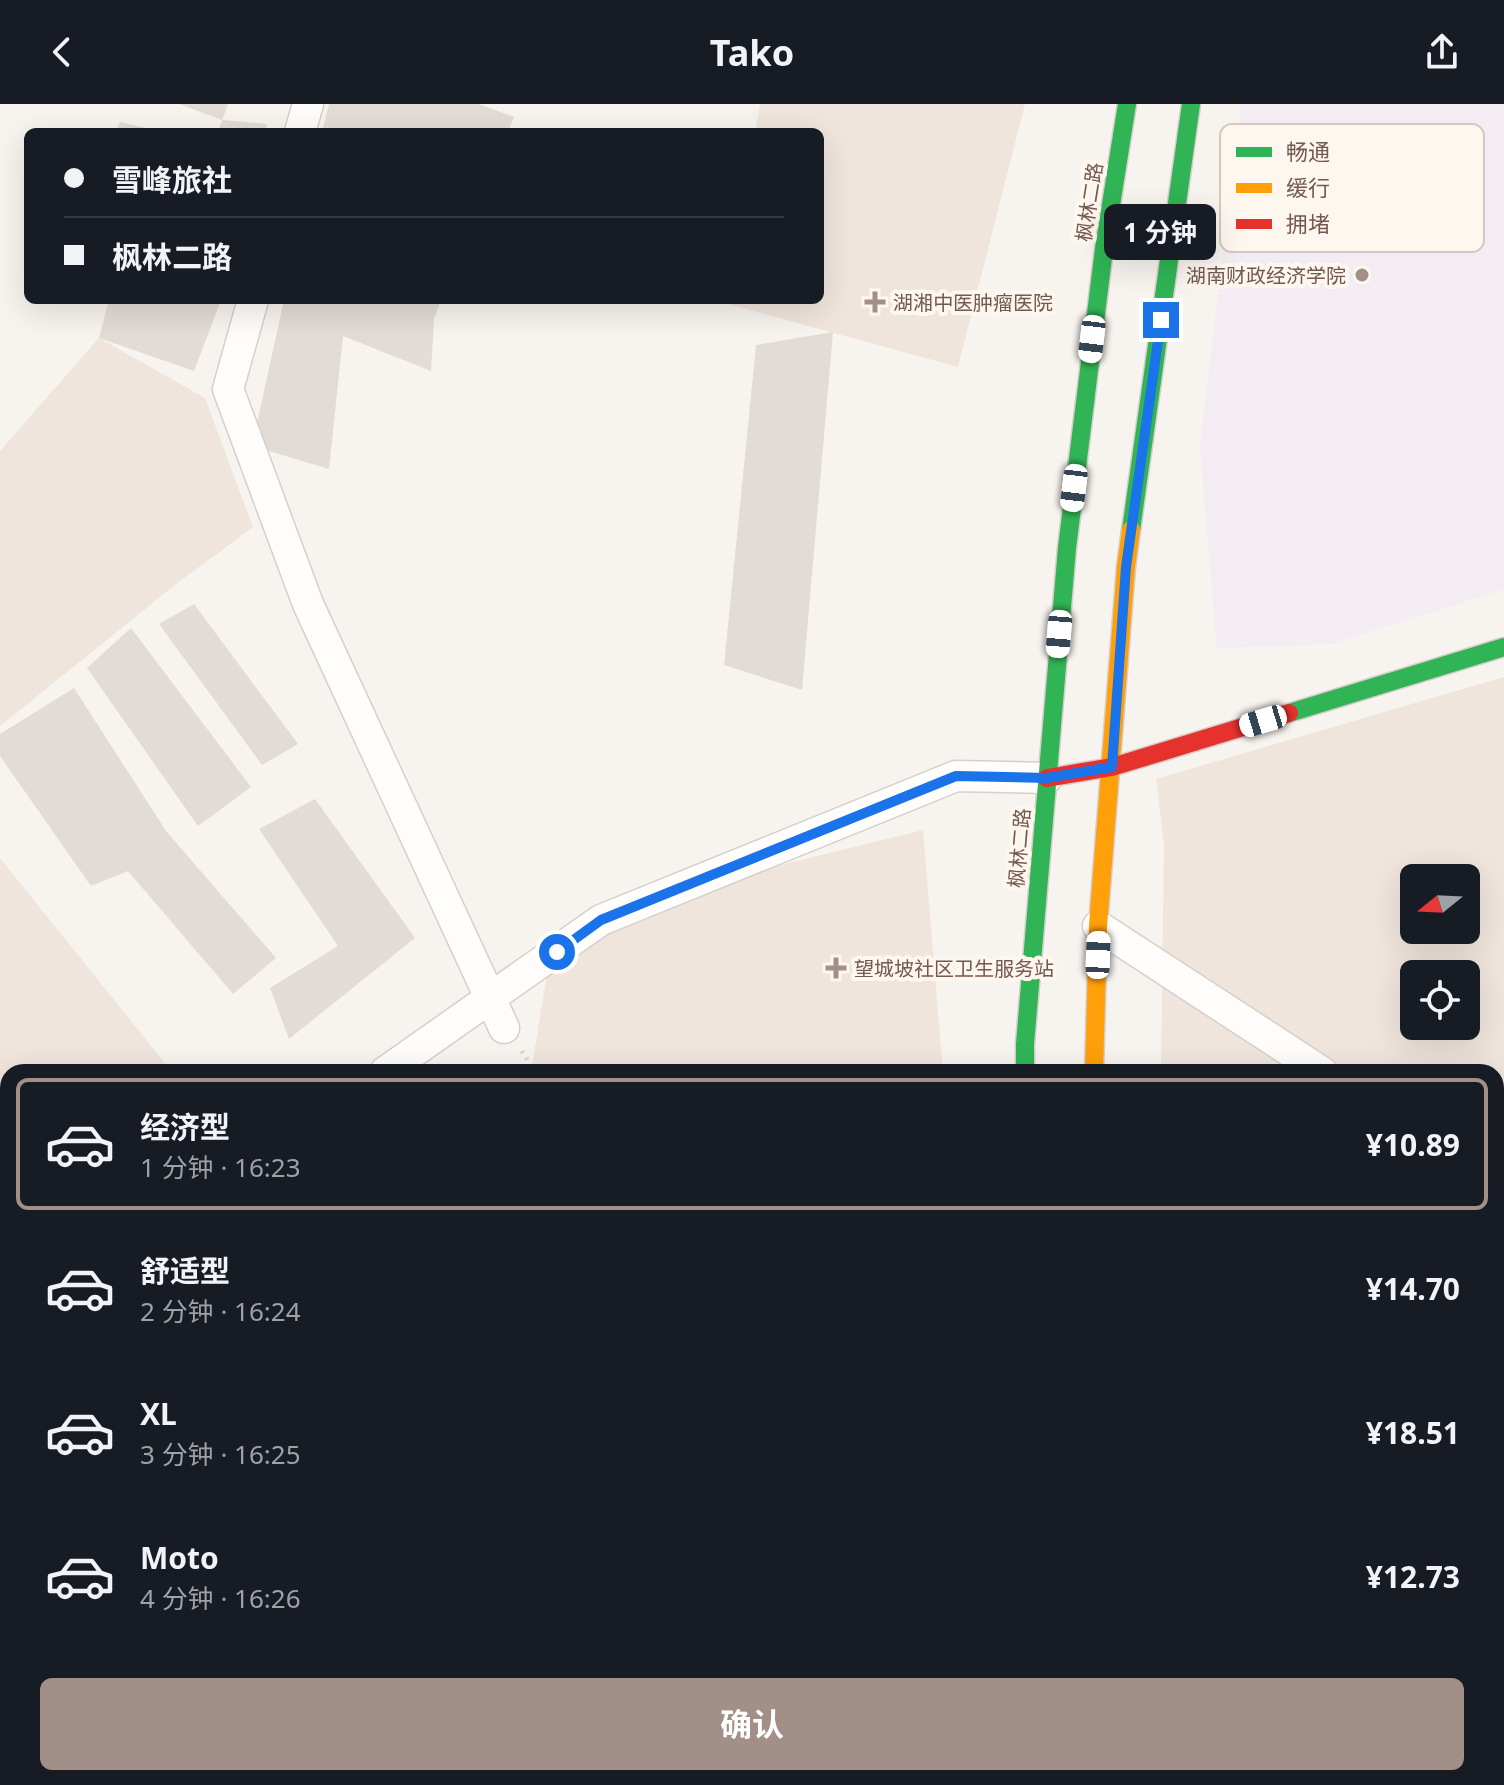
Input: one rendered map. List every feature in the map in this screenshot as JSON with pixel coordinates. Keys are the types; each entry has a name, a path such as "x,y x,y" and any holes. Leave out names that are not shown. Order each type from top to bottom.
{"main road":[{"name":"枫林二路","path":"1025,1064 1067,548 1104,249 1127,104"},
{"path":"1094,1064 1098,926 1126,567 1191,104"},
{"path":"1047,778 1112,767 1504,647"}],"street":[{"path":"301,128 308,104"},
{"path":"252,304 228,389 308,604 504,1028"},
{"path":"396,1064 601,920 956,776 1047,778"},
{"path":"1098,926 1310,1064"}],"shaded area":[{"path":"760,104 1025,104 958,367 728,304 824,304 824,128 756,128"},
{"name":"湖南财政经济学院","path":"1241,104 1504,104 1504,589 1332,644 1217,648 1200,445 1223,252 1484,252 1484,124 1239,124"},
{"path":"99,338 205,398 253,527 180,581 0,726 0,451"},
{"path":"1504,677 1504,1064 1161,1064 1164,844 1156,779"},
{"path":"923,830 942,1064 532,1064 553,938 699,885"},
{"path":"0,858 166,1064 0,1064"}],"building":[{"path":"179,104 228,104 222,120"},
{"path":"329,104 479,104 514,117 510,128 323,128"},
{"path":"222,120 267,124 266,128 219,128"},
{"path":"120,122 147,128 118,128"},
{"path":"108,304 219,304 194,371 99,338"},
{"path":"283,304 440,304 434,319 431,371 343,336 329,469 252,446"},
{"path":"833,332 802,690 724,665 756,345"},
{"path":"194,604 298,744 262,765 159,624"},
{"path":"131,628 251,787 198,826 87,668"},
{"path":"74,688 166,831 276,958 233,994 128,871 91,886 0,756 0,734"},
{"path":"315,799 415,938 289,1039 270,988 338,946 259,829"}],"traffic: fast":[{"path":"1025,1064 1067,548 1104,249 1127,104"},
{"path":"1131,530 1191,104"},
{"path":"1289,713 1504,647"}],"traffic: slow":[{"path":"1094,1064 1098,926 1131,530"}],"traffic: jam":[{"path":"1047,778 1112,767 1289,713"}],"place":[{"name":"湖南财政经济学院","path":"1362,275"},
{"name":"湖湘中医肿瘤医院","path":"875,302"},
{"name":"望城坡社区卫生服务站","path":"836,968"}],"route":[{"path":"557,952 601,920 956,776 1047,778 1112,767 1126,567 1161,320"}]}
